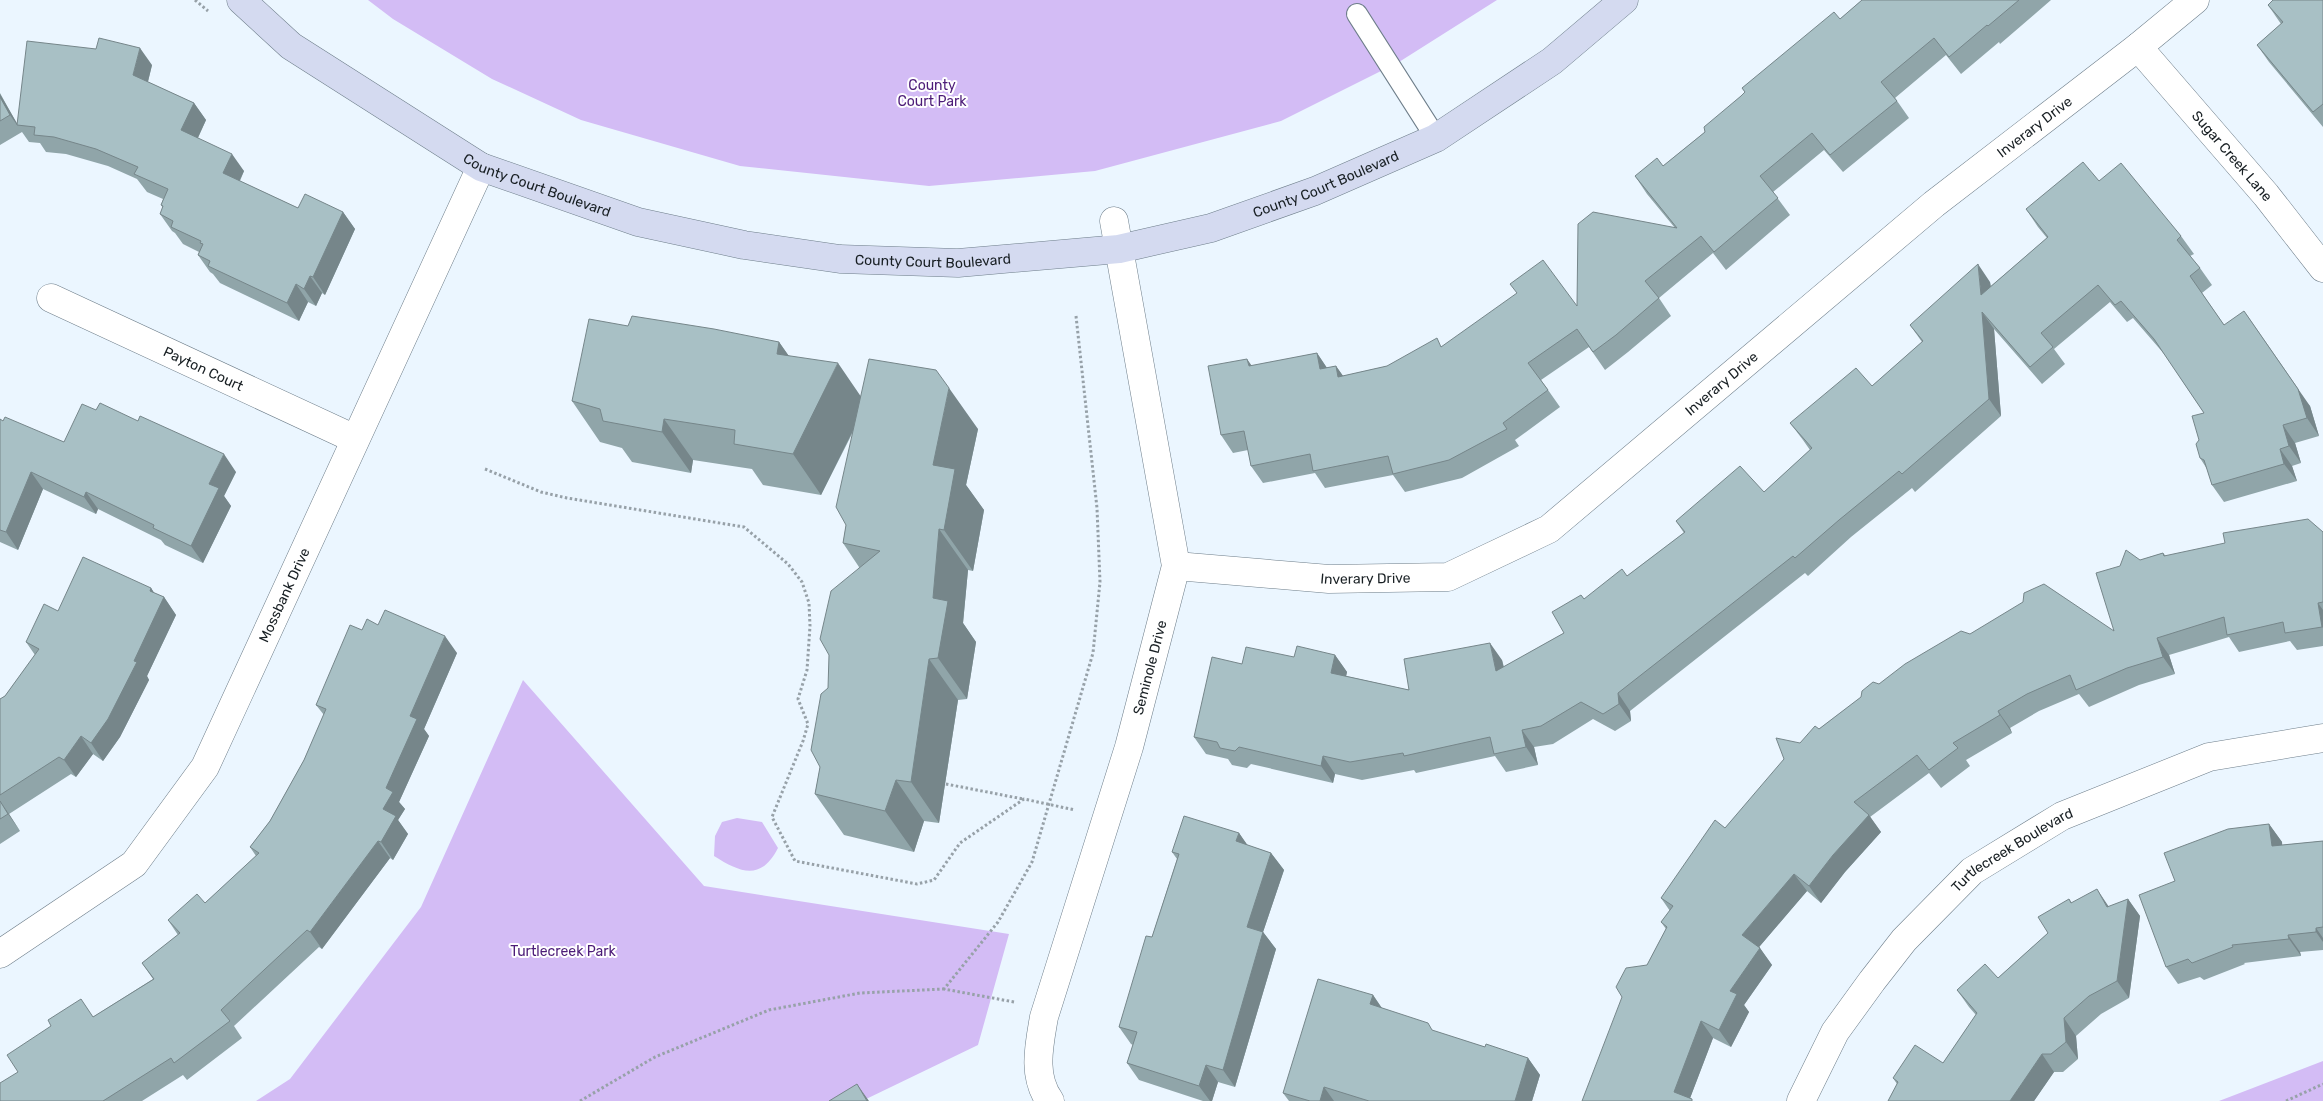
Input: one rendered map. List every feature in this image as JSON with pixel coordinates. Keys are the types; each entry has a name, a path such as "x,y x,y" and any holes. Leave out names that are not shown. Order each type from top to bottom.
{"street":[{"name":"County Court Boulevard","path":"241,0 291,46 481,167 638,222 744,246 840,259 958,263 1119,249 1211,228 1316,191 1436,138 1552,61 1624,0"},
{"name":"Inverary Drive","path":"1176,566 1329,579 1448,577 1549,529 1934,204 2138,47 2195,0"},
{"name":"Sugar Creek Lane","path":"2138,47 2266,195 2323,268"},
{"name":"Mossbank Drive","path":"0,954 134,864 205,767 481,167"},
{"name":"Seminole Drive","path":"1050,1101 1041,1089 1038,1056 1047,1008 1130,746 1176,566 1114,221"},
{"name":"Payton Court","path":"51,298 355,439"},
{"name":"Turtlecreek Boulevard","path":"1801,1101 1835,1032 1872,981 1904,940 1972,871 2062,816 2209,757 2323,738"}],"lane":[{"path":"1357,14 1436,138"}],"path":[{"path":"195,0 211,12"},
{"path":"944,989 998,922 1032,862 1093,653 1100,582 1097,508 1076,316"},
{"path":"485,469 541,492 566,498 744,528 788,564 802,582 809,603 810,626 807,670 798,699 808,724 772,817 795,861 917,884 934,880 960,843 1024,799"},
{"path":"936,782 1107,817"},
{"path":"580,1101 656,1057 769,1010 860,993 944,989 1047,1008"},
{"path":"2286,1101 2323,1084"}],"green space":[{"name":"County Court Park","path":"368,0 1497,0 1399,62 1281,121 1095,171 929,186 740,166 581,120 492,79 393,19"},
{"name":"Turtlecreek Park","path":"523,680 704,886 1009,934 978,1045 862,1101 256,1101 290,1079 421,907"},
{"path":"737,818 762,822 778,848 765,866 757,870 742,870 714,856 715,836 722,822"},
{"path":"2323,1061 2323,1101 2219,1101"}],"building":[{"path":"1862,0 2019,0 1949,57 1934,38 1881,82 1897,101 1830,155 1812,133 1760,176 1778,198 1714,252 1701,236 1645,281 1659,298 1616,335 1593,352 1577,329 1528,363 1548,390 1503,423 1507,429 1449,460 1393,474 1388,456 1313,471 1310,454 1251,466 1244,431 1221,435 1208,366 1247,359 1249,366 1317,353 1320,369 1336,366 1338,377 1387,366 1437,338 1441,347 1517,293 1510,284 1543,260 1577,306 1578,224 1593,212 1677,228 1635,176 1657,158 1663,166 1705,132 1704,127 1745,92 1742,88 1834,12 1840,19"},
{"path":"2273,0 2323,0 2323,104 2313,112 2257,45 2283,22 2268,5"},
{"path":"99,38 140,48 133,75 194,103 181,130 232,154 223,173 298,208 305,194 343,212 313,277 310,276 304,289 296,284 287,303 208,266 210,261 198,255 203,244 200,243 201,241 171,227 173,221 160,214 163,206 161,205 168,189 134,174 138,167 96,149 54,137 34,135 35,127 17,125 27,41 96,49"},
{"path":"0,97 10,115 0,121"},
{"path":"2083,162 2099,181 2121,163 2181,236 2177,240 2200,268 2190,276 2224,325 2244,311 2298,389 2307,418 2283,425 2289,446 2280,449 2284,464 2212,485 2204,460 2200,458 2196,444 2199,440 2192,416 2204,413 2154,339 2121,301 2115,305 2098,285 2041,333 2053,347 2030,367 1982,312 1989,399 1902,474 1899,471 1795,558 1793,556 1618,693 1619,704 1603,714 1581,702 1541,726 1522,730 1526,747 1494,754 1490,737 1404,756 1403,753 1350,762 1323,756 1321,766 1239,747 1235,751 1220,748 1217,742 1194,737 1212,657 1242,664 1246,647 1294,657 1297,646 1335,655 1331,673 1409,690 1404,659 1490,643 1496,671 1564,633 1552,612 1581,595 1584,599 1622,569 1627,576 1685,532 1676,521 1740,466 1764,492 1812,448 1790,423 1856,368 1872,386 1923,341 1910,325 1978,264 1981,295 2048,237 2026,209"},
{"path":"632,316 779,342 777,354 838,363 793,454 734,444 735,430 664,419 662,432 603,421 600,409 572,401 589,319 628,326"},
{"path":"869,359 936,370 949,388 933,465 955,469 944,530 939,529 933,598 948,601 938,658 929,659 911,782 896,780 885,811 815,794 820,767 811,750 821,694 828,688 829,655 820,639 831,591 880,551 843,543 846,525 836,507"},
{"path":"100,403 138,421 140,416 224,454 209,484 219,488 191,546 153,528 154,525 86,492 84,497 31,472 6,532 0,530 0,419 3,421 5,417 64,442 82,404 96,410"},
{"path":"2308,519 2323,532 2323,602 2318,603 2322,627 2285,633 2283,622 2227,635 2224,617 2157,638 2163,657 2127,668 2076,690 2070,675 2027,694 1998,711 2000,715 1953,743 1958,748 1929,770 1917,755 1854,802 1869,815 1833,855 1809,886 1794,874 1742,935 1760,948 1730,991 1737,994 1719,1030 1701,1021 1674,1092 1692,1099 1692,1101 1582,1101 1622,997 1616,987 1626,968 1647,965 1667,927 1661,922 1673,906 1661,898 1715,820 1725,828 1784,759 1776,738 1800,743 1815,726 1819,729 1861,697 1862,691 1873,682 1879,684 1905,664 1961,631 1970,634 2023,602 2024,593 2044,584 2114,631 2096,573 2120,566 2126,550 2140,560 2163,553 2164,556 2225,543 2223,533"},
{"path":"83,557 151,588 150,591 164,597 134,661 137,662 108,719 91,743 81,736 64,760 59,757 0,795 0,699 5,696 39,649 26,642 44,604 58,611"},
{"path":"385,610 445,636 410,716 417,719 386,788 393,792 383,809 396,816 381,842 378,841 310,932 307,930 221,1010 230,1021 174,1063 171,1058 103,1101 0,1101 0,1083 18,1072 7,1055 51,1026 48,1020 81,999 93,1017 154,979 142,963 180,933 168,920 197,894 205,903 259,853 250,847 270,821 304,760 326,709 316,705 350,625 362,630 367,619 378,625"},
{"path":"0,801 8,814 0,819"},
{"path":"1184,816 1239,833 1236,841 1271,853 1247,927 1263,932 1223,1070 1206,1065 1199,1086 1127,1063 1137,1032 1119,1027 1146,936 1152,937 1179,854 1172,852"},
{"path":"2269,824 2272,846 2323,841 2323,927 2316,928 2316,932 2288,935 2289,939 2232,945 2233,947 2192,963 2188,959 2166,967 2139,895 2175,881 2164,853 2228,829"},
{"path":"2097,889 2107,907 2128,899 2117,981 2089,996 2064,1018 2066,1042 2051,1054 2042,1054 2010,1101 1888,1101 1898,1082 1893,1078 1915,1045 1943,1063 1977,1013 1957,990 1985,964 1998,978 2048,933 2038,917 2069,899 2071,903"},
{"path":"1318,979 1373,995 1370,1004 1428,1023 1432,1030 1485,1047 1486,1044 1528,1058 1515,1101 1369,1101 1324,1087 1320,1101 1310,1101 1283,1093"},
{"path":"857,1084 867,1101 829,1101"}]}
